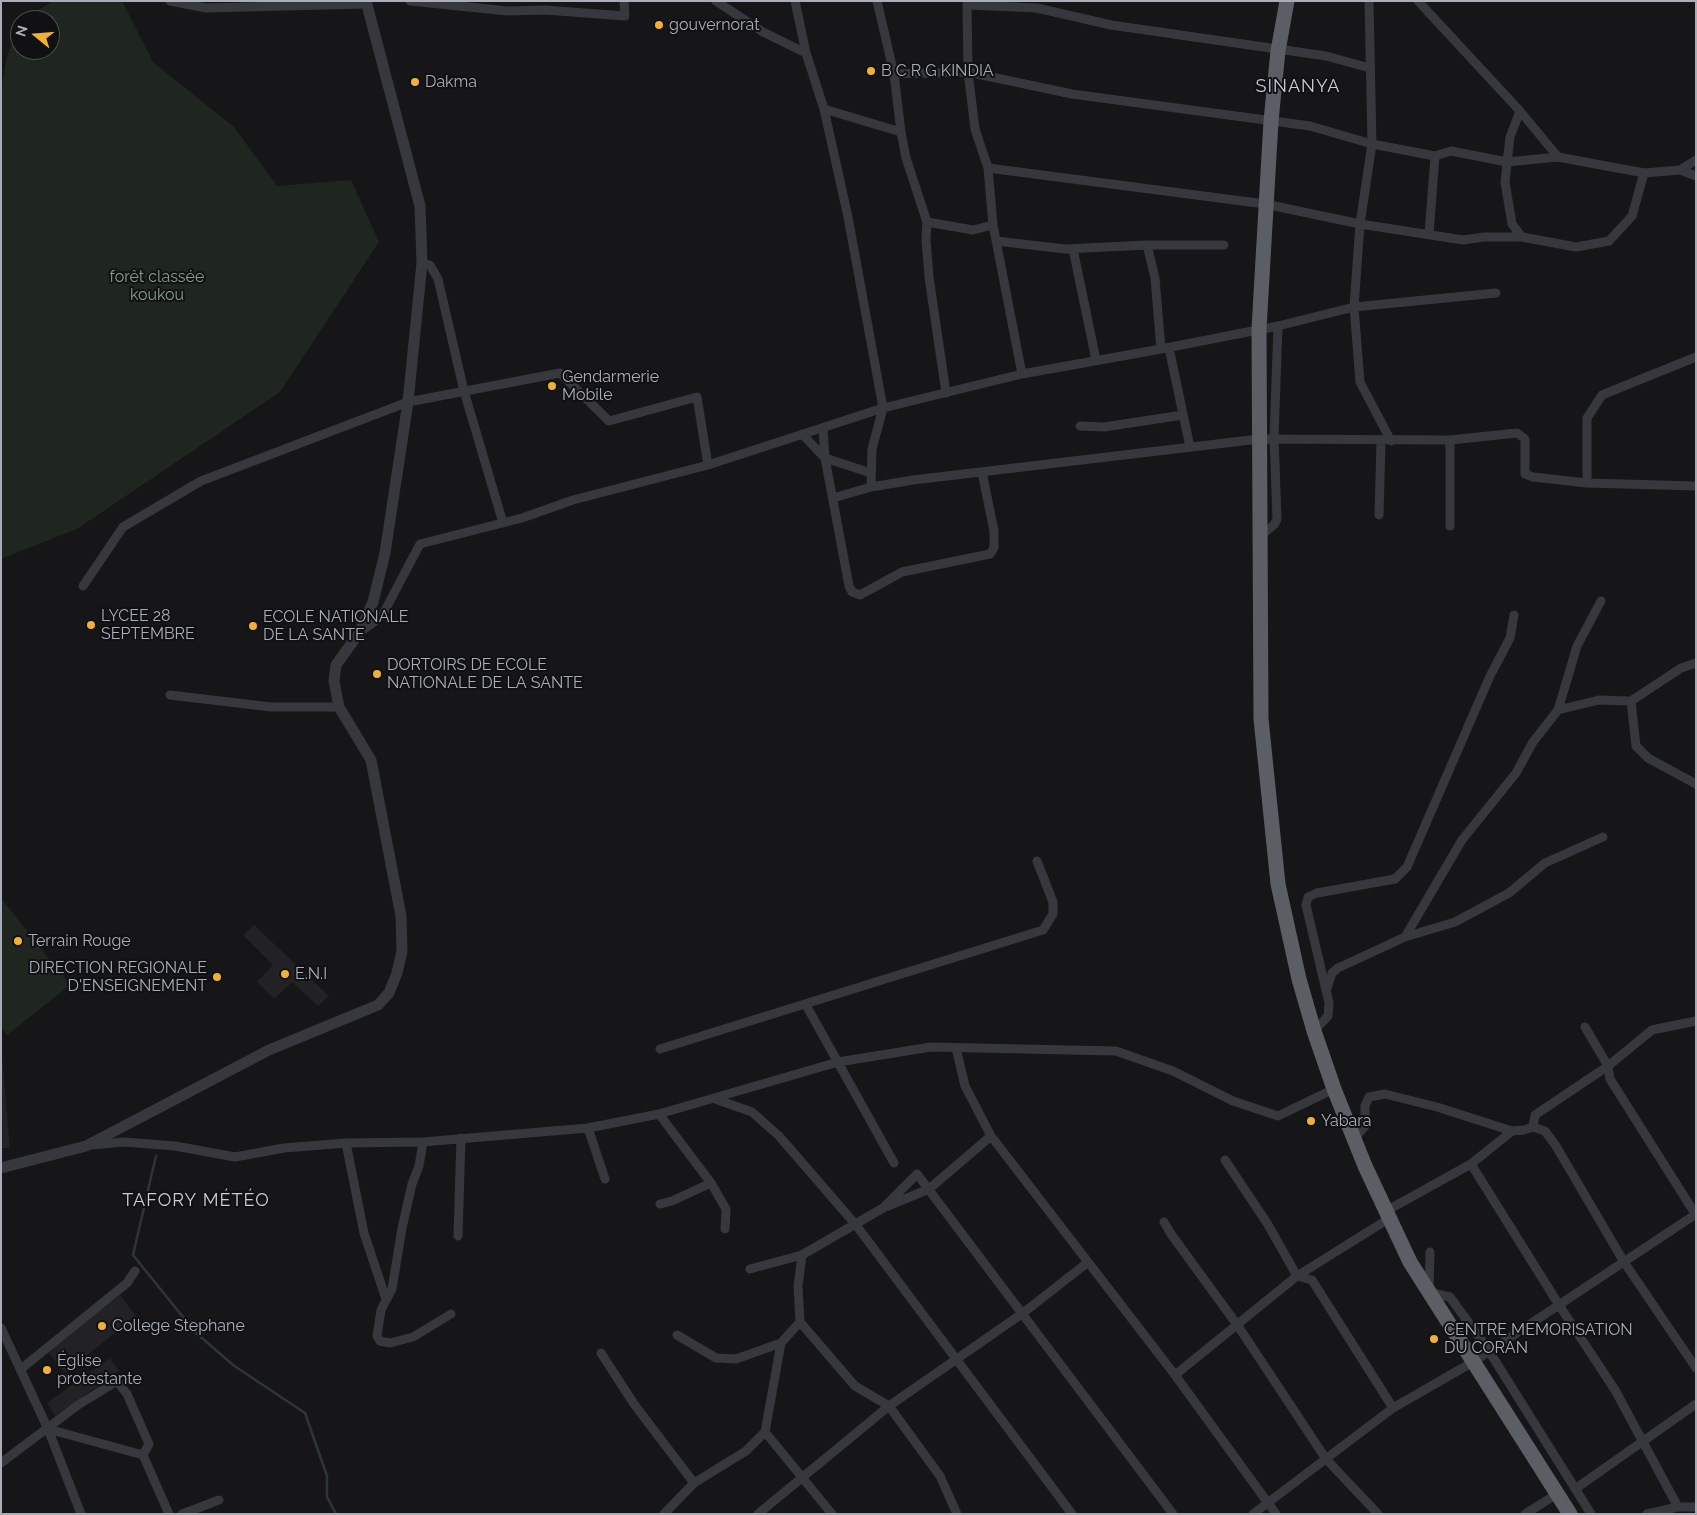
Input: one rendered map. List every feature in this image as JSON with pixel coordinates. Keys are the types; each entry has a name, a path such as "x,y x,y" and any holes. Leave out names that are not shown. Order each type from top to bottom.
{"highway":[{"path":"1287,1 1278,51 1271,121 1259,329 1267,438 1260,536 1261,720 1278,884 1299,979 1314,1031 1354,1139 1388,1215 1410,1262 1570,1514"}],"street":[{"path":"86,1146 269,1050 378,1005 388,993 397,973 402,951 401,916 371,760 339,707 334,681 336,665 359,633 373,602 385,553 408,402 422,263 420,206 366,2 208,4 170,1"},
{"path":"410,1 544,6 625,16 624,1"},
{"path":"716,1 763,32 806,53"},
{"path":"795,1 806,53 824,109 848,217 883,408 872,449 871,488"},
{"path":"877,1 894,74 906,158 927,222 926,240 929,277 946,393"},
{"path":"1369,1 1372,144 1360,224 1354,307 1360,382 1391,441"},
{"path":"1418,1 1520,111 1558,157"},
{"path":"1022,374 993,225 988,168 975,129 968,72 968,3 1037,8 1111,25 1278,51 1326,56 1370,68"},
{"path":"894,74 968,72 1072,94 1310,126 1372,144 1435,156 1451,151 1507,162 1558,157 1590,165 1644,173 1680,170 1696,176"},
{"path":"824,109 901,132"},
{"path":"1520,111 1510,137 1505,182 1512,224 1522,237"},
{"path":"1429,234 1435,156"},
{"path":"1680,170 1696,160"},
{"path":"988,168 1265,204 1360,224 1463,240 1484,237 1522,237 1576,247 1608,241 1632,216 1644,173"},
{"path":"927,222 973,230 993,225"},
{"path":"996,241 1073,249 1147,245 1224,245"},
{"path":"1147,245 1155,278 1165,348 1190,447"},
{"path":"1073,249 1096,360"},
{"path":"422,263 430,265 438,280 464,392 503,523"},
{"path":"359,633 382,616 420,544 503,523 573,500 708,465 883,408 1022,374 1278,326 1354,307 1496,293"},
{"path":"1267,438 1278,326"},
{"path":"1587,482 1587,418 1602,395 1696,357"},
{"path":"83,586 123,527 201,481 408,402 560,373 609,421 697,397 708,465"},
{"path":"1080,426 1104,427 1183,415"},
{"path":"823,428 825,458 849,586 852,592 860,595 902,572 990,554 994,548 994,531 982,472"},
{"path":"833,498 871,488 982,472 1267,438 1381,441 1450,440 1517,433 1525,439 1525,474 1533,477 1587,482 1696,486"},
{"path":"802,434 825,458 871,473"},
{"path":"1450,440 1450,526"},
{"path":"1378,515 1381,441"},
{"path":"1405,937 1462,840 1516,773 1533,742 1558,710 1577,646 1602,601"},
{"path":"1314,1031 1328,1016 1329,1003 1306,905 1308,897 1317,893 1396,879 1407,867 1490,676 1510,638 1514,615"},
{"path":"1558,710 1600,700 1631,701 1681,668 1696,663"},
{"path":"170,695 271,707 339,707"},
{"path":"1631,701 1636,746 1648,758 1696,784"},
{"path":"1322,972 1332,973 1405,937 1454,922 1509,893 1545,863 1603,837"},
{"path":"660,1049 1043,930 1052,914 1054,902 1037,861"},
{"path":"1326,991 1332,973"},
{"path":"806,1005 894,1163"},
{"path":"1533,1127 1535,1115 1608,1066 1652,1030 1696,1021"},
{"path":"1253,1514 1393,1408 1473,1362 1696,1214 1610,1079 1608,1066 1585,1027"},
{"path":"1,1168 86,1146 124,1142 175,1146 235,1157 284,1148 346,1143 423,1142 588,1128 659,1114 838,1062 931,1047 1116,1051 1174,1071 1233,1102 1278,1116 1334,1089"},
{"path":"956,1048 966,1086 991,1136 1175,1375 1276,1514"},
{"path":"1354,1139 1365,1126 1365,1106 1369,1097 1385,1094 1437,1107 1512,1131 1533,1127 1545,1131"},
{"path":"715,1099 752,1112 762,1118 856,1225 1072,1514"},
{"path":"659,1114 711,1183 726,1209 725,1229"},
{"path":"1535,1115 1556,1146 1624,1262 1696,1368"},
{"path":"588,1128 604,1179"},
{"path":"1175,1375 1238,1326 1297,1276 1388,1215 1471,1164 1512,1131"},
{"path":"750,1269 802,1255 883,1208 929,1190 991,1136"},
{"path":"458,1236 461,1138"},
{"path":"423,1142 419,1166 412,1184 402,1228 392,1288 381,1310 377,1336 380,1341 390,1342 413,1337 451,1314"},
{"path":"346,1143 364,1233 386,1299"},
{"path":"1225,1160 1267,1223 1297,1276 1312,1280 1393,1408"},
{"path":"1471,1164 1559,1305 1615,1390 1683,1509"},
{"path":"883,1208 917,1174 1173,1514"},
{"path":"660,1204 672,1201 711,1183"},
{"path":"1164,1222 1238,1326 1326,1459 1378,1514"},
{"path":"1430,1252 1429,1292 1450,1297 1489,1351 1591,1514"},
{"path":"802,1255 798,1286 800,1322 855,1386 889,1406 940,1476 957,1514"},
{"path":"758,1514 889,1406 1023,1313 1087,1263"},
{"path":"21,1369 127,1283 135,1271"},
{"path":"677,1335 716,1358 736,1359 781,1343 800,1322"},
{"path":"1,1328 48,1429 81,1514"},
{"path":"664,1514 694,1483 746,1451 765,1432 781,1343"},
{"path":"601,1353 634,1404 694,1483"},
{"path":"1,1463 78,1405 117,1381 127,1394 149,1444 143,1455"},
{"path":"1575,1489 1696,1404"},
{"path":"48,1429 143,1455"},
{"path":"765,1432 803,1476 832,1514"},
{"path":"143,1455 169,1514"},
{"path":"1525,1514 1557,1494"},
{"path":"182,1514 219,1500"},
{"path":"1647,1514 1696,1506"}],"shaded area":[{"name":"E.N.I","path":"254,925 329,996 318,1006 292,982 274,999 257,982 273,965 243,935"},
{"path":"1,1042 10,1148 1,1148"},
{"name":"College Stephane","path":"120,1295 136,1316 65,1373 48,1352"},
{"path":"110,1358 119,1371 55,1416 47,1403"}],"green space":[{"name":"forêt classée koukou","path":"53,1 122,1 153,62 234,127 277,186 351,180 379,242 280,392 77,529 1,559 1,90 10,48 10,60 60,60 60,10 38,10"},
{"name":"Terrain Rouge","path":"1,898 70,985 7,1035 1,1028"}],"waterway":[{"path":"156,1156 133,1255 195,1332 233,1365 305,1413 327,1476 327,1497 336,1514"}],"place":[{"name":"gouvernorat","path":"659,25"},
{"name":"B C R G KINDIA","path":"871,71"},
{"name":"Dakma","path":"415,82"},
{"name":"Gendarmerie Mobile","path":"552,386"},
{"name":"LYCEE 28 SEPTEMBRE","path":"91,625"},
{"name":"ECOLE NATIONALE DE LA SANTE","path":"253,626"},
{"name":"DORTOIRS DE ECOLE NATIONALE DE LA SANTE","path":"377,674"},
{"name":"Terrain Rouge","path":"18,941"},
{"name":"E.N.I","path":"285,974"},
{"name":"DIRECTION REGIONALE D'ENSEIGNEMENT","path":"217,977"},
{"name":"Yabara","path":"1311,1121"},
{"name":"College Stephane","path":"102,1326"},
{"name":"CENTRE MEMORISATION DU CORAN","path":"1434,1339"},
{"name":"Église protestante","path":"47,1370"}],"district":[{"name":"SINANYA","path":"1298,87"},
{"name":"TAFORY MÉTÉO","path":"196,1201"}]}
